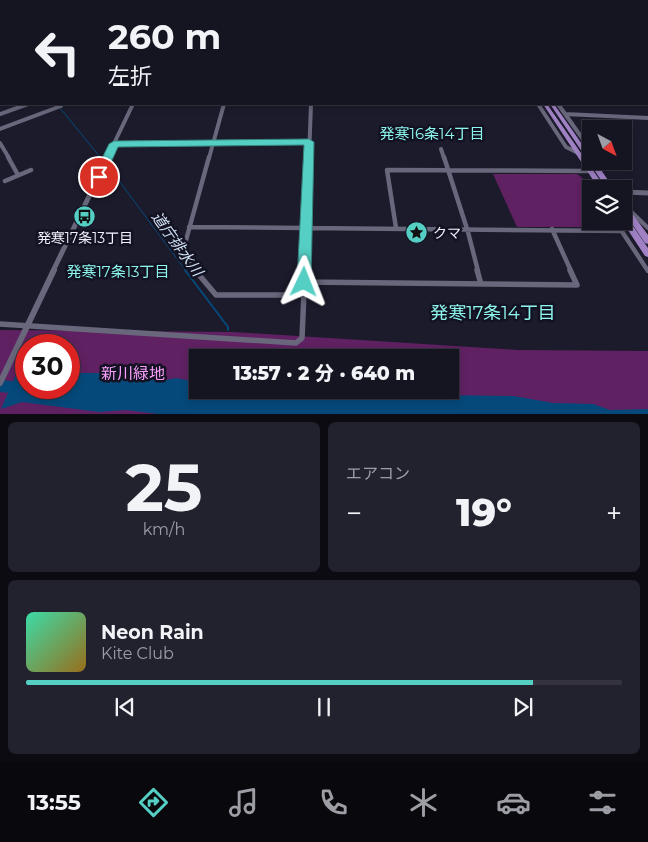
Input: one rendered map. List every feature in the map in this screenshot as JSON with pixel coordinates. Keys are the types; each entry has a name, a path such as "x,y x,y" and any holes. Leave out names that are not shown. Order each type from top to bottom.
{"main road":[{"path":"546,105 581,152"},
{"path":"553,105 596,180"},
{"path":"632,218 648,241"},
{"path":"632,230 648,254"}],"street":[{"path":"49,105 53,109"},
{"path":"0,383 134,105"},
{"path":"224,105 189,227 183,251 184,256 216,295 304,295"},
{"path":"0,324 296,343 302,338 311,105"},
{"path":"539,105 566,147 581,152 586,144 559,105"},
{"path":"0,114 16,106"},
{"path":"0,128 60,106"},
{"path":"565,114 648,118"},
{"path":"114,144 309,142"},
{"path":"0,143 18,175"},
{"path":"441,149 467,229 481,284"},
{"path":"5,181 31,170"},
{"path":"396,228 387,170 590,171"},
{"path":"632,192 648,193"},
{"path":"632,213 648,228"},
{"path":"189,227 582,229"},
{"path":"304,282 577,285 552,229"},
{"path":"622,230 648,270"}],"green space":[{"path":"493,174 577,174 584,180 582,180 582,227 517,227"},
{"name":"新川緑地","path":"0,330 233,332 518,350 648,351 648,414 0,414"}],"water":[{"path":"80,373 141,373 157,382 176,378 189,380 189,399 459,399 459,395 514,396 553,403 593,404 610,410 648,409 648,414 158,414 126,410 99,412 22,402 1,409 15,377 15,399 80,399"}],"waterway":[{"name":"道庁排水川","path":"60,108 100,157"},
{"name":"道庁排水川","path":"111,170 186,271"},
{"name":"道庁排水川","path":"185,270 228,327 228,330"},
{"path":"0,386 15,388"}],"place":[{"name":"発寒17条13丁目","path":"85,216"},
{"name":"クマ","path":"417,233"}],"district":[{"name":"発寒16条14丁目","path":"432,134"},
{"name":"発寒17条13丁目","path":"118,272"},
{"name":"発寒17条14丁目","path":"493,313"}],"route":[{"path":"99,177 114,144 309,142 304,282"}]}
